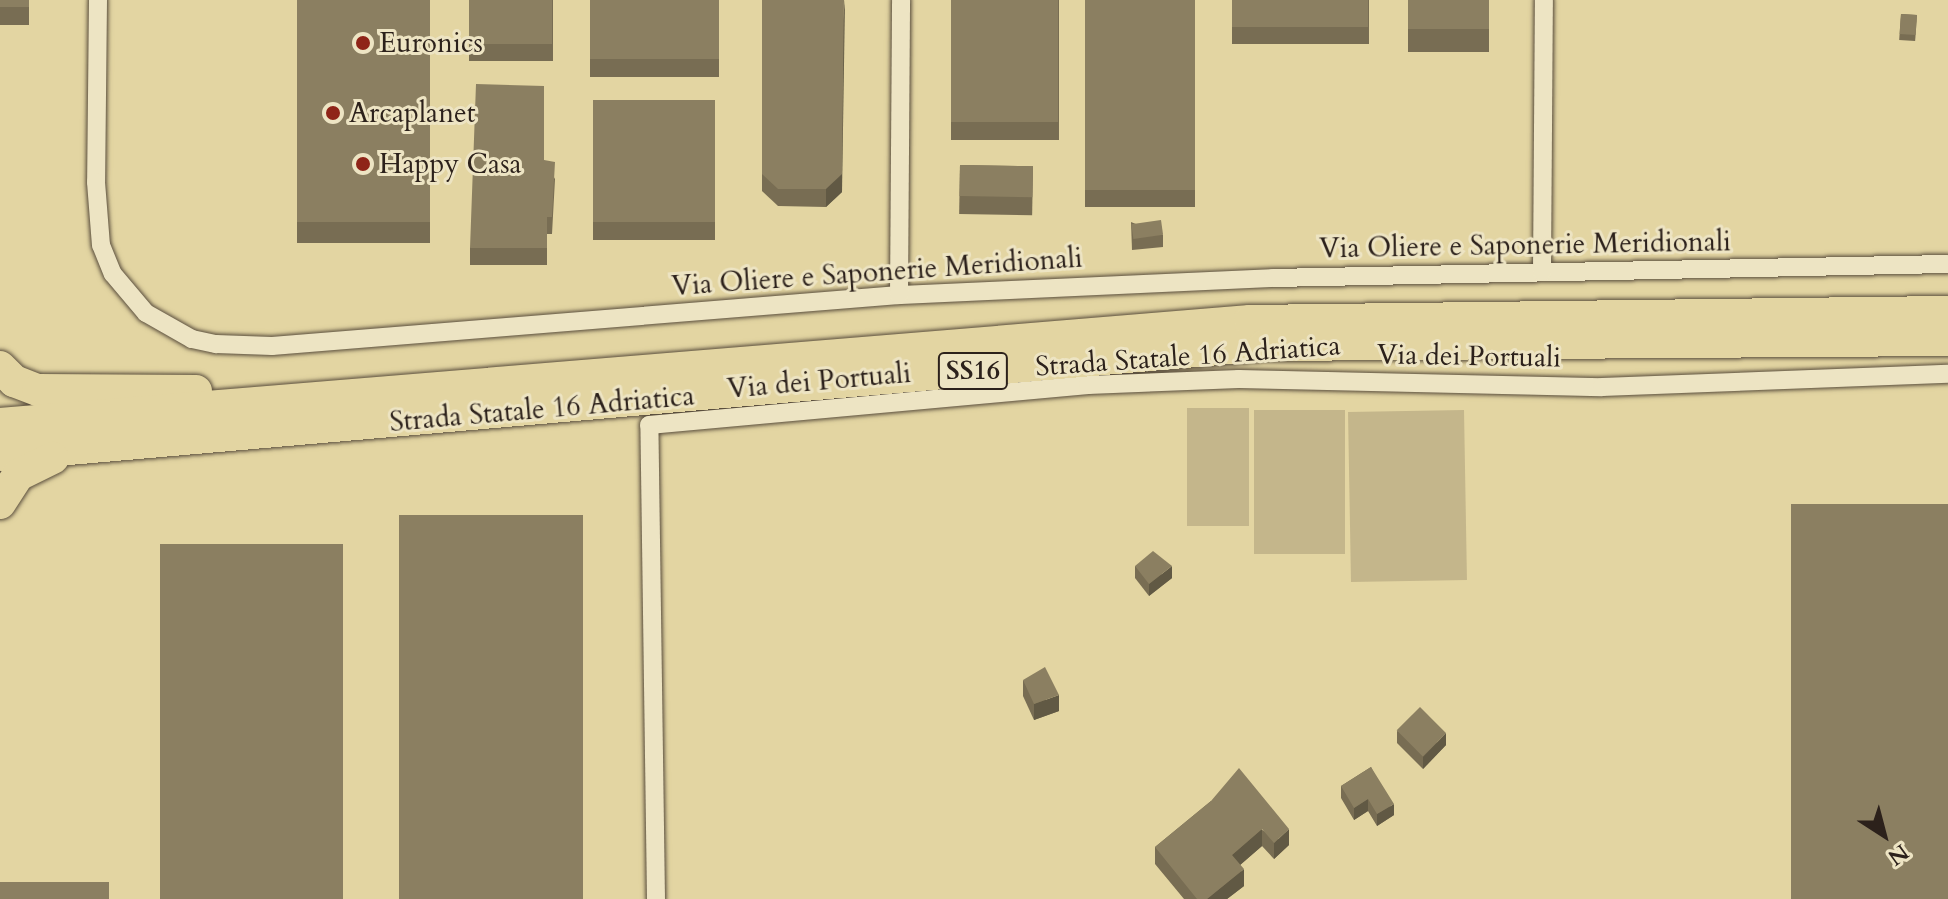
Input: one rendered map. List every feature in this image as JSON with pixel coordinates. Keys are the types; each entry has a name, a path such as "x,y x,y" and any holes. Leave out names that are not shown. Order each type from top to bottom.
{"highway":[{"name":"Strada Statale 16 Adriatica","path":"0,424 1250,321 1948,312"},
{"name":"Strada Statale 16 Adriatica","path":"0,455 1265,345 1948,340"},
{"path":"0,367 14,381 38,390 140,387 291,398"},
{"path":"0,503 18,475 40,461 109,444"}],"street":[{"name":"Via Oliere e Saponerie Meridionali","path":"98,0 96,182 101,245 113,274 146,313 192,339 272,346 899,295 1542,272 1948,264"},
{"path":"899,295 901,0"},
{"path":"1542,272 1544,0"},
{"name":"Via dei Portuali","path":"656,899 649,425 1088,385 1239,379 1602,387 1948,374"}],"shaded area":[{"path":"1187,408 1249,408 1249,526 1187,526"},
{"path":"1254,410 1345,410 1345,554 1254,554"},
{"path":"1464,410 1467,580 1351,582 1348,412"}],"building":[{"path":"0,0 29,0 29,7 0,7"},
{"name":"Happy Casa","path":"297,0 430,0 430,222 297,222"},
{"path":"469,0 552,0 552,44 469,44"},
{"path":"590,0 719,0 719,59 590,59"},
{"path":"762,0 844,0 842,174 826,189 778,189 762,174"},
{"path":"951,0 1058,0 1058,122 951,122"},
{"path":"1085,0 1195,0 1195,190 1085,190"},
{"path":"1232,0 1368,0 1368,27 1232,27"},
{"path":"1408,0 1489,0 1489,29 1408,29"},
{"path":"1901,14 1917,15 1916,35 1900,34"},
{"path":"476,84 544,86 544,160 555,162 552,217 547,217 547,248 470,248"},
{"path":"593,100 715,100 715,222 593,222"},
{"path":"960,165 1033,166 1032,197 959,196"},
{"path":"1161,220 1163,235 1133,239 1131,224"},
{"path":"1791,504 1948,504 1948,899 1791,899"},
{"path":"399,515 583,515 583,899 399,899"},
{"path":"160,544 343,544 343,899 160,899"},
{"path":"1153,551 1172,566 1149,584 1135,566"},
{"path":"1045,667 1059,695 1034,704 1023,680"},
{"path":"1420,707 1446,733 1423,756 1397,730"},
{"path":"1371,767 1394,804 1377,814 1368,799 1354,808 1341,786"},
{"path":"1239,768 1289,829 1274,843 1262,829 1232,855 1244,869 1207,899 1197,899 1155,847 1211,801"},
{"path":"0,882 109,882 109,899 0,899"}],"place":[{"name":"Euronics","path":"363,43"},
{"name":"Arcaplanet","path":"333,113"},
{"name":"Happy Casa","path":"363,164"}]}
